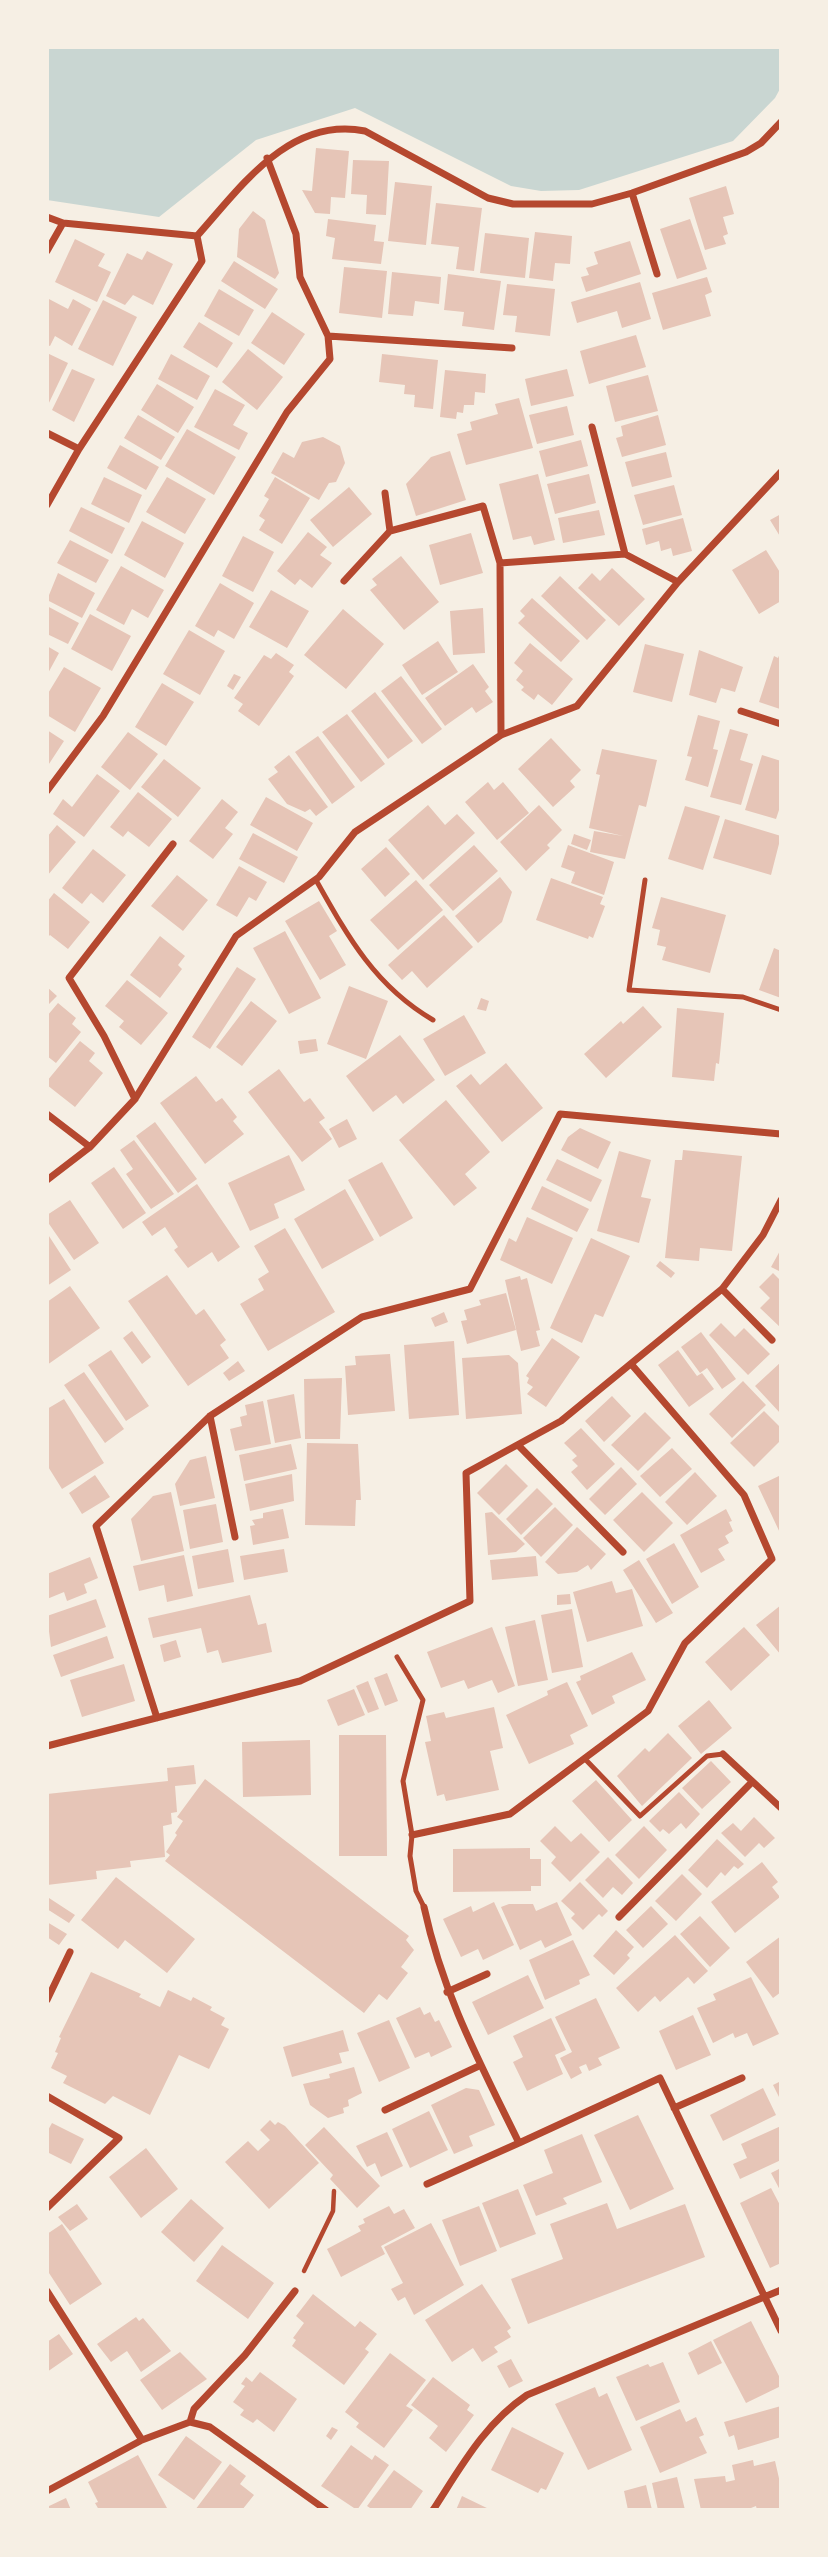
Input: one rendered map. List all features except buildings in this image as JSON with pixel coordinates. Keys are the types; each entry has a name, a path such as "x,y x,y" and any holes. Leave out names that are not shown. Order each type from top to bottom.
{"street":[{"path":"197,236 267,158 282,147 333,129 365,131 488,198 513,205 592,204 632,193 746,152 781,122"},
{"path":"773,131 781,137"},
{"path":"47,791 103,716 287,412 330,359 328,335 300,277 296,234 267,158"},
{"path":"632,193 657,274"},
{"path":"47,217 63,223 197,236"},
{"path":"47,251 63,223"},
{"path":"47,505 79,449 202,261 197,236"},
{"path":"328,335 512,348"},
{"path":"592,427 625,554"},
{"path":"47,433 79,449"},
{"path":"47,1180 90,1147 135,1099 236,936 316,880 355,832 501,735 577,706 678,582 781,472"},
{"path":"385,493 390,531"},
{"path":"344,581 390,531 483,506 500,563 501,735"},
{"path":"500,563 625,554 678,582"},
{"path":"741,710 781,724"},
{"path":"135,1099 104,1036 69,978 173,844"},
{"path":"47,1114 90,1147"},
{"path":"157,1718 96,1526 210,1416 362,1317 470,1289 560,1114 781,1134"},
{"path":"47,1746 300,1681 470,1601 466,1473 561,1421 722,1289 763,1235 781,1200"},
{"path":"722,1289 772,1340"},
{"path":"412,1835 510,1814 648,1711 685,1643 772,1559 744,1495 632,1365"},
{"path":"210,1416 235,1537"},
{"path":"518,1445 623,1552"},
{"path":"723,1754 781,1808"},
{"path":"619,1917 752,1782"},
{"path":"424,1907 434,1952 447,1992 519,2143"},
{"path":"47,2000 70,1952"},
{"path":"447,1992 487,1973"},
{"path":"385,2110 481,2065"},
{"path":"428,2185 660,2078 781,2331"},
{"path":"674,2108 742,2078"},
{"path":"47,2096 119,2138 47,2208"},
{"path":"433,2510 482,2435 502,2412 527,2395 781,2290"},
{"path":"47,2291 142,2440"},
{"path":"190,2422 194,2409 245,2355 295,2291"},
{"path":"47,2491 94,2463 142,2440 190,2422 210,2427 326,2510"}],"lane":[{"path":"316,880 350,941 373,970 403,1002 433,1020"},
{"path":"645,880 629,990 743,997 781,1010"},
{"path":"397,1657 423,1700 403,1781 412,1835 411,1856 416,1891 424,1907"},
{"path":"585,1759 640,1816 707,1756 723,1754"}],"path":[{"path":"295,2291 333,2211 334,2191"}],"shaded area":[{"path":"47,47 781,47 781,87 775,98 733,141 579,190 541,191 511,186 355,108 256,140 159,217 47,200"}]}
